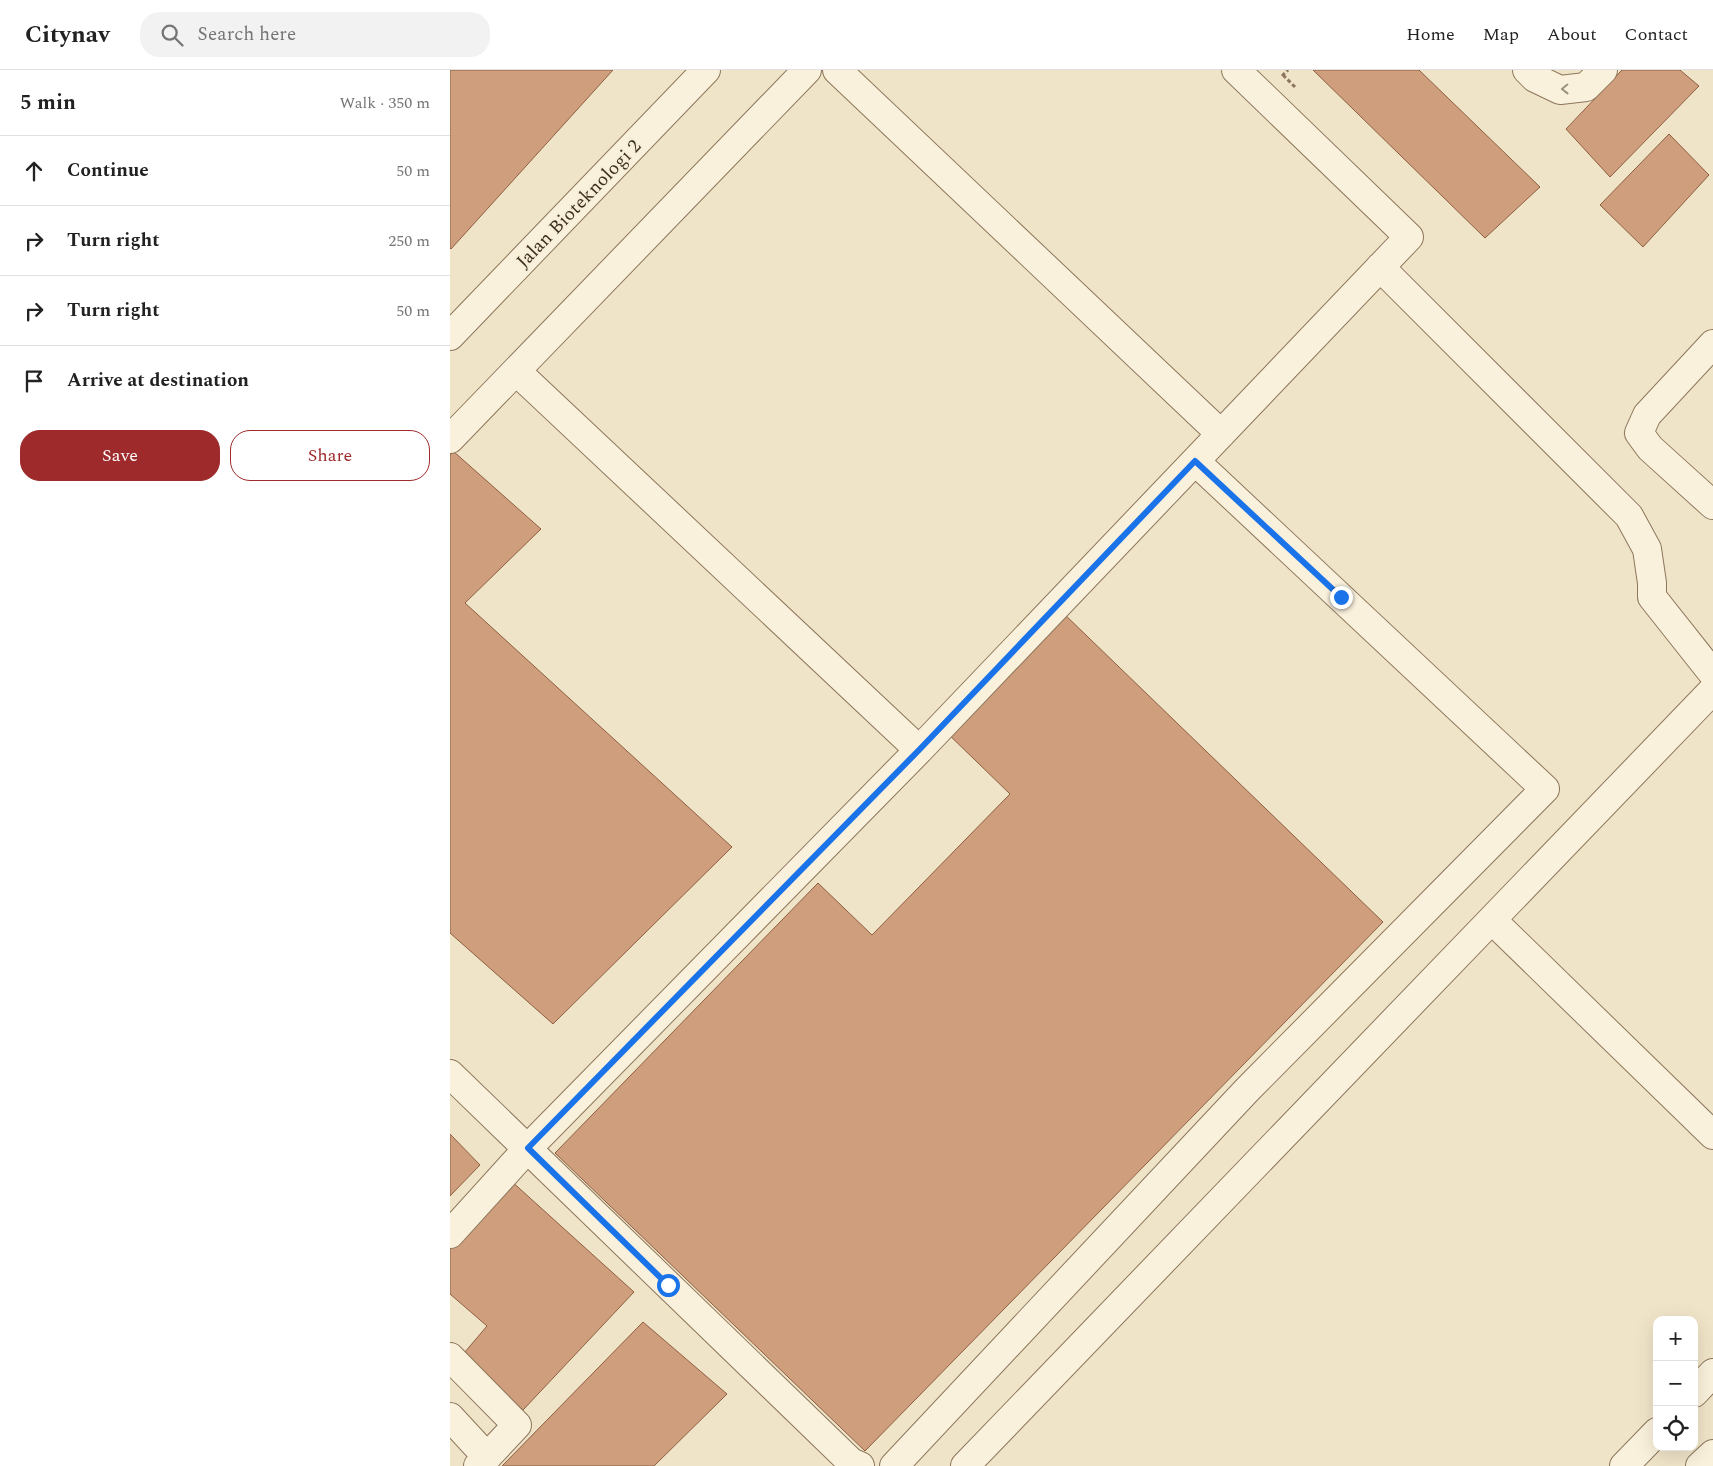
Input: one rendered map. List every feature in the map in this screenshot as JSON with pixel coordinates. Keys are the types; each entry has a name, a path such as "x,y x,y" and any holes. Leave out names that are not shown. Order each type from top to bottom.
{"street":[{"name":"Jalan Bioteknologi 2","path":"450,336 706,70"},
{"path":"450,439 807,70"},
{"path":"837,70 1221,434"},
{"path":"450,1234 528,1148 919,750 1409,237 1236,70"},
{"path":"1527,70 1535,78 1560,90 1586,87 1603,70"},
{"path":"1380,267 1629,516 1648,548 1652,597 1713,674"},
{"path":"1713,344 1647,415 1639,433 1650,448 1713,505"},
{"path":"516,371 919,750"},
{"path":"894,1466 1247,1090 1545,789 1195,461"},
{"path":"965,1466 1713,690"},
{"path":"1492,920 1713,1135"},
{"path":"450,1074 851,1462 860,1466"},
{"path":"450,1357 517,1425 482,1461 450,1417"},
{"path":"1698,1389 1713,1374"},
{"path":"1624,1466 1653,1436"},
{"path":"1700,1466 1713,1454"}],"building":[{"path":"450,70 613,70 451,249 450,248"},
{"path":"1313,70 1419,70 1540,187 1485,238"},
{"path":"1622,70 1680,70 1699,86 1610,177 1566,129"},
{"path":"1669,134 1709,175 1643,247 1600,205"},
{"path":"453,451 541,529 465,603 732,847 553,1024 450,933 450,455"},
{"path":"1059,609 1383,922 865,1451 555,1153 818,883 872,935 1010,794 942,728"},
{"path":"450,1134 480,1165 450,1196"},
{"path":"509,1179 634,1292 523,1410 459,1359 487,1326 450,1294 450,1238"},
{"path":"643,1322 727,1394 654,1466 502,1466"}],"route":[{"path":"668,1285 528,1148 919,750 1195,461 1341,597"}]}
